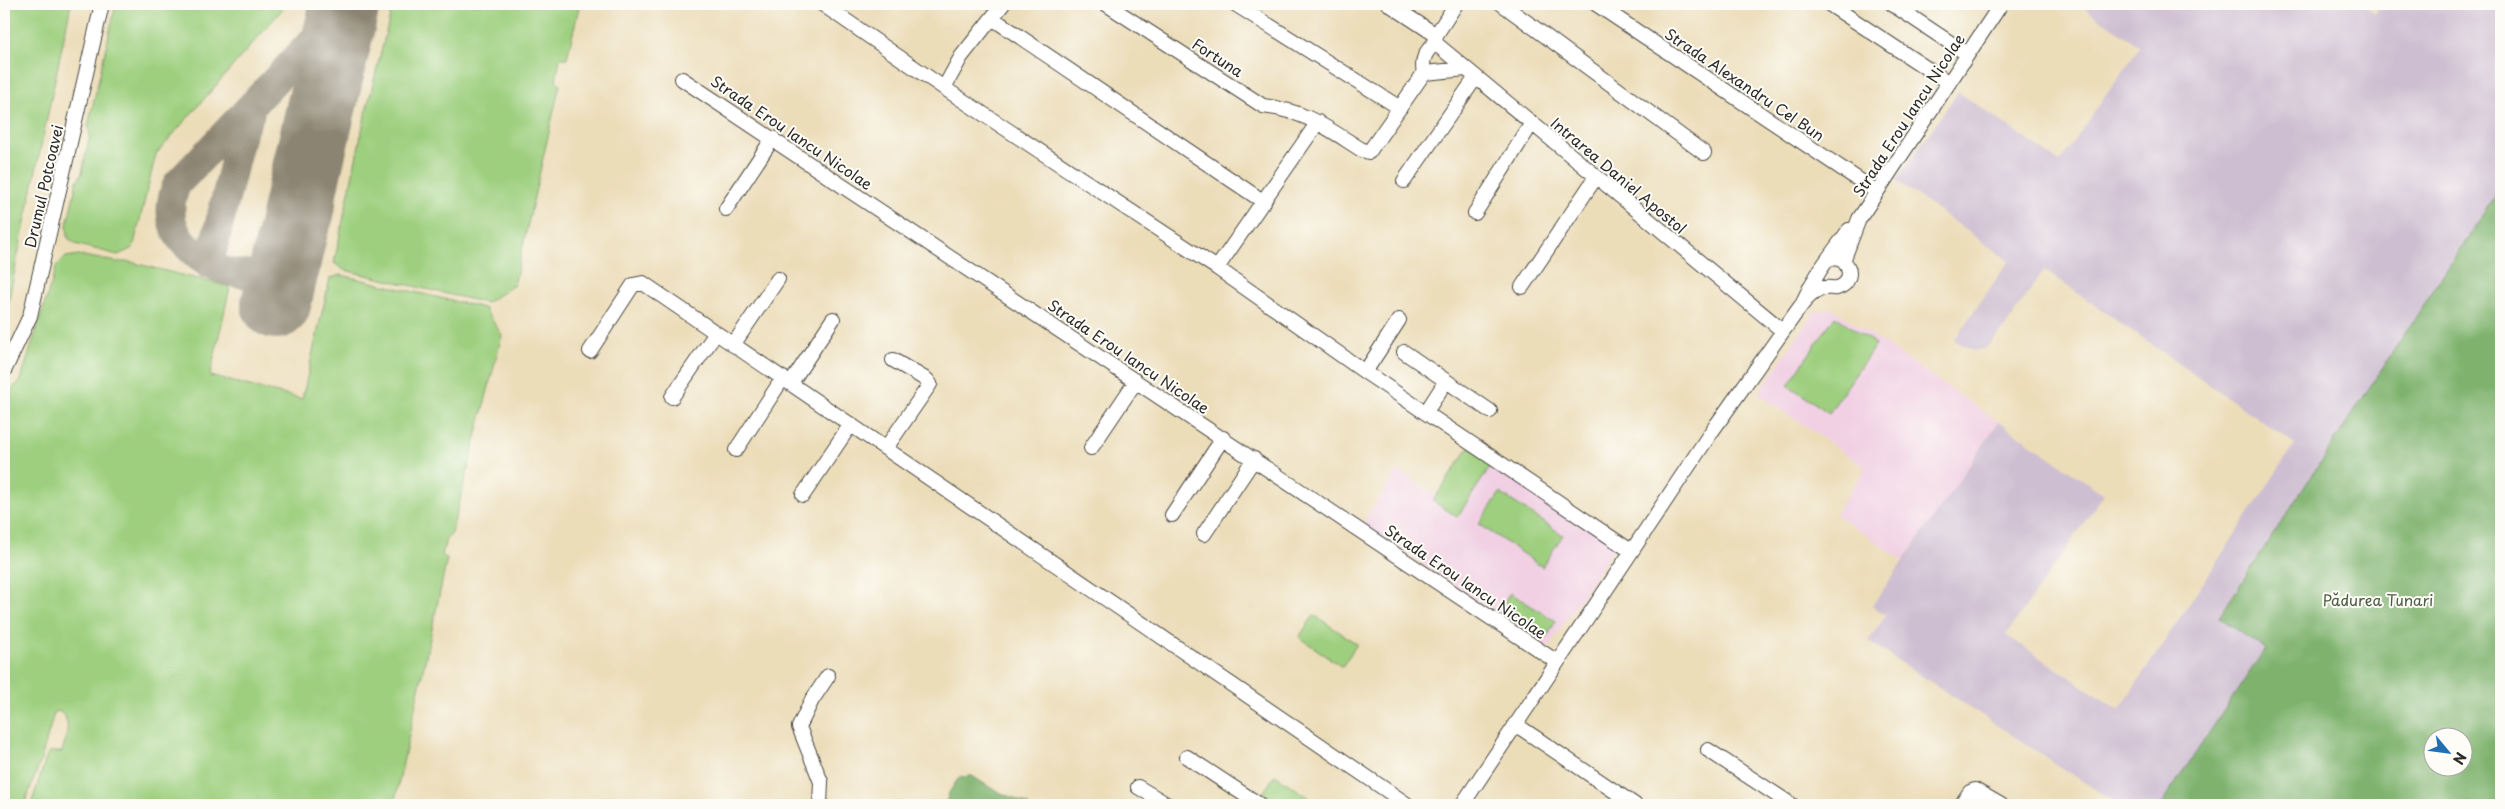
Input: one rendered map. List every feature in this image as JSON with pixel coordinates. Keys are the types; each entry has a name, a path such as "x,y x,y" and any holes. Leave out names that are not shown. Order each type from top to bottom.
{"street":[{"name":"Drumul Potcoavei","path":"4,371 30,316 102,4"},
{"path":"822,4 944,88 1217,268 1365,372 1631,551"},
{"path":"944,88 961,57 1003,4"},
{"name":"Fortuna","path":"1106,4 1263,106 1289,109 1318,122 1362,150 1369,152 1400,108"},
{"path":"1235,4 1400,108 1424,73 1422,64 1425,54 1456,4"},
{"name":"Intrarea Daniel Apostol","path":"1389,4 1422,24 1471,73 1783,331"},
{"path":"1502,4 1704,154"},
{"name":"Strada Alexandru Cel Bun","path":"1596,4 1877,192"},
{"path":"1829,4 1948,82"},
{"path":"1892,4 1967,54"},
{"name":"Strada Erou Iancu Nicolae","path":"1462,805 1631,551 1802,303 1820,269 1836,260 1859,219 2001,4"},
{"path":"992,18 1264,202"},
{"path":"1424,73 1471,73"},
{"path":"1404,180 1471,73"},
{"name":"Strada Erou Iancu Nicolae","path":"682,79 1557,662"},
{"path":"1217,268 1318,122"},
{"path":"1475,213 1532,123"},
{"path":"726,209 773,138"},
{"path":"1522,287 1596,176"},
{"name":"Strada Erou Iancu Nicolae","path":"1802,303 1817,291 1828,287 1838,288 1846,282 1848,268 1836,260"},
{"path":"1820,269 1821,280 1828,287"},
{"path":"733,345 778,279"},
{"path":"590,351 632,284 637,282 643,283 1408,805"},
{"path":"736,450 833,318"},
{"path":"1365,372 1399,320"},
{"path":"672,397 716,333"},
{"path":"1404,352 1490,411"},
{"path":"886,448 930,384 927,380 893,360"},
{"path":"1091,448 1136,380"},
{"path":"1426,412 1446,381"},
{"path":"803,495 851,424"},
{"path":"1172,515 1223,438"},
{"path":"1204,534 1254,459"},
{"path":"820,805 821,782 799,727 812,700 828,676"},
{"path":"1515,724 1634,805"},
{"path":"1708,750 1792,805"},
{"path":"1187,757 1260,805"},
{"path":"1138,787 1168,805"},
{"path":"1961,805 1970,792 1975,790 2001,805"}],"shaded area":[{"path":"2077,4 2362,4 2375,13 2382,4 2501,4 2501,187 2219,616 2265,649 2161,805 2119,805 1868,641 1886,615 1872,606 1999,422 2104,494 2006,635 2119,710 2295,444 2044,270 2001,332 1986,348 1974,351 1954,340 2009,261 1896,180 1958,92 2060,162 2140,46"},
{"path":"1832,308 1999,422 1904,561 1835,514 1866,468 1758,394 1814,312"},
{"path":"1469,447 1616,545 1548,648 1362,524 1398,470 1436,496"}],"green space":[{"path":"4,4 71,4 4,322"},
{"path":"116,4 287,4 156,154 133,248 118,255 75,244 68,238 67,225 77,181 82,173 90,135 88,126"},
{"path":"393,4 580,4 567,58 560,58 556,80 560,84 514,285 486,303 344,270 334,263 365,116"},
{"name":"Pădurea Tunari","path":"2501,187 2501,805 2161,805 2265,649 2219,617"},
{"path":"78,255 117,262 130,262 230,287 210,376 302,399 330,278 341,275 484,308 502,335 451,535 446,539 442,555 447,559 394,805 31,805 48,752 62,752 67,724 66,719 58,711 54,713 41,760 24,805 4,805 4,394 20,382 57,265 66,257"},
{"path":"1835,316 1876,344 1829,413 1788,385"},
{"path":"1469,447 1493,463 1457,517 1433,501"},
{"path":"1500,493 1563,535 1542,567 1479,524"},
{"path":"1510,593 1556,621 1545,640 1499,612"},
{"path":"1314,615 1357,644 1342,667 1299,637"},
{"path":"1275,775 1319,805 1274,805 1261,796"},
{"path":"972,776 994,790 1029,805 945,805 949,793 959,777"}],"taxiway":[{"path":"311,153 318,170 322,188 319,217 303,247 275,267 259,272 242,274 219,269 196,254 176,232 171,209 177,184 319,34 339,4"},
{"path":"209,265 242,132 250,114"}],"runway":[{"path":"276,304 345,4"}]}
